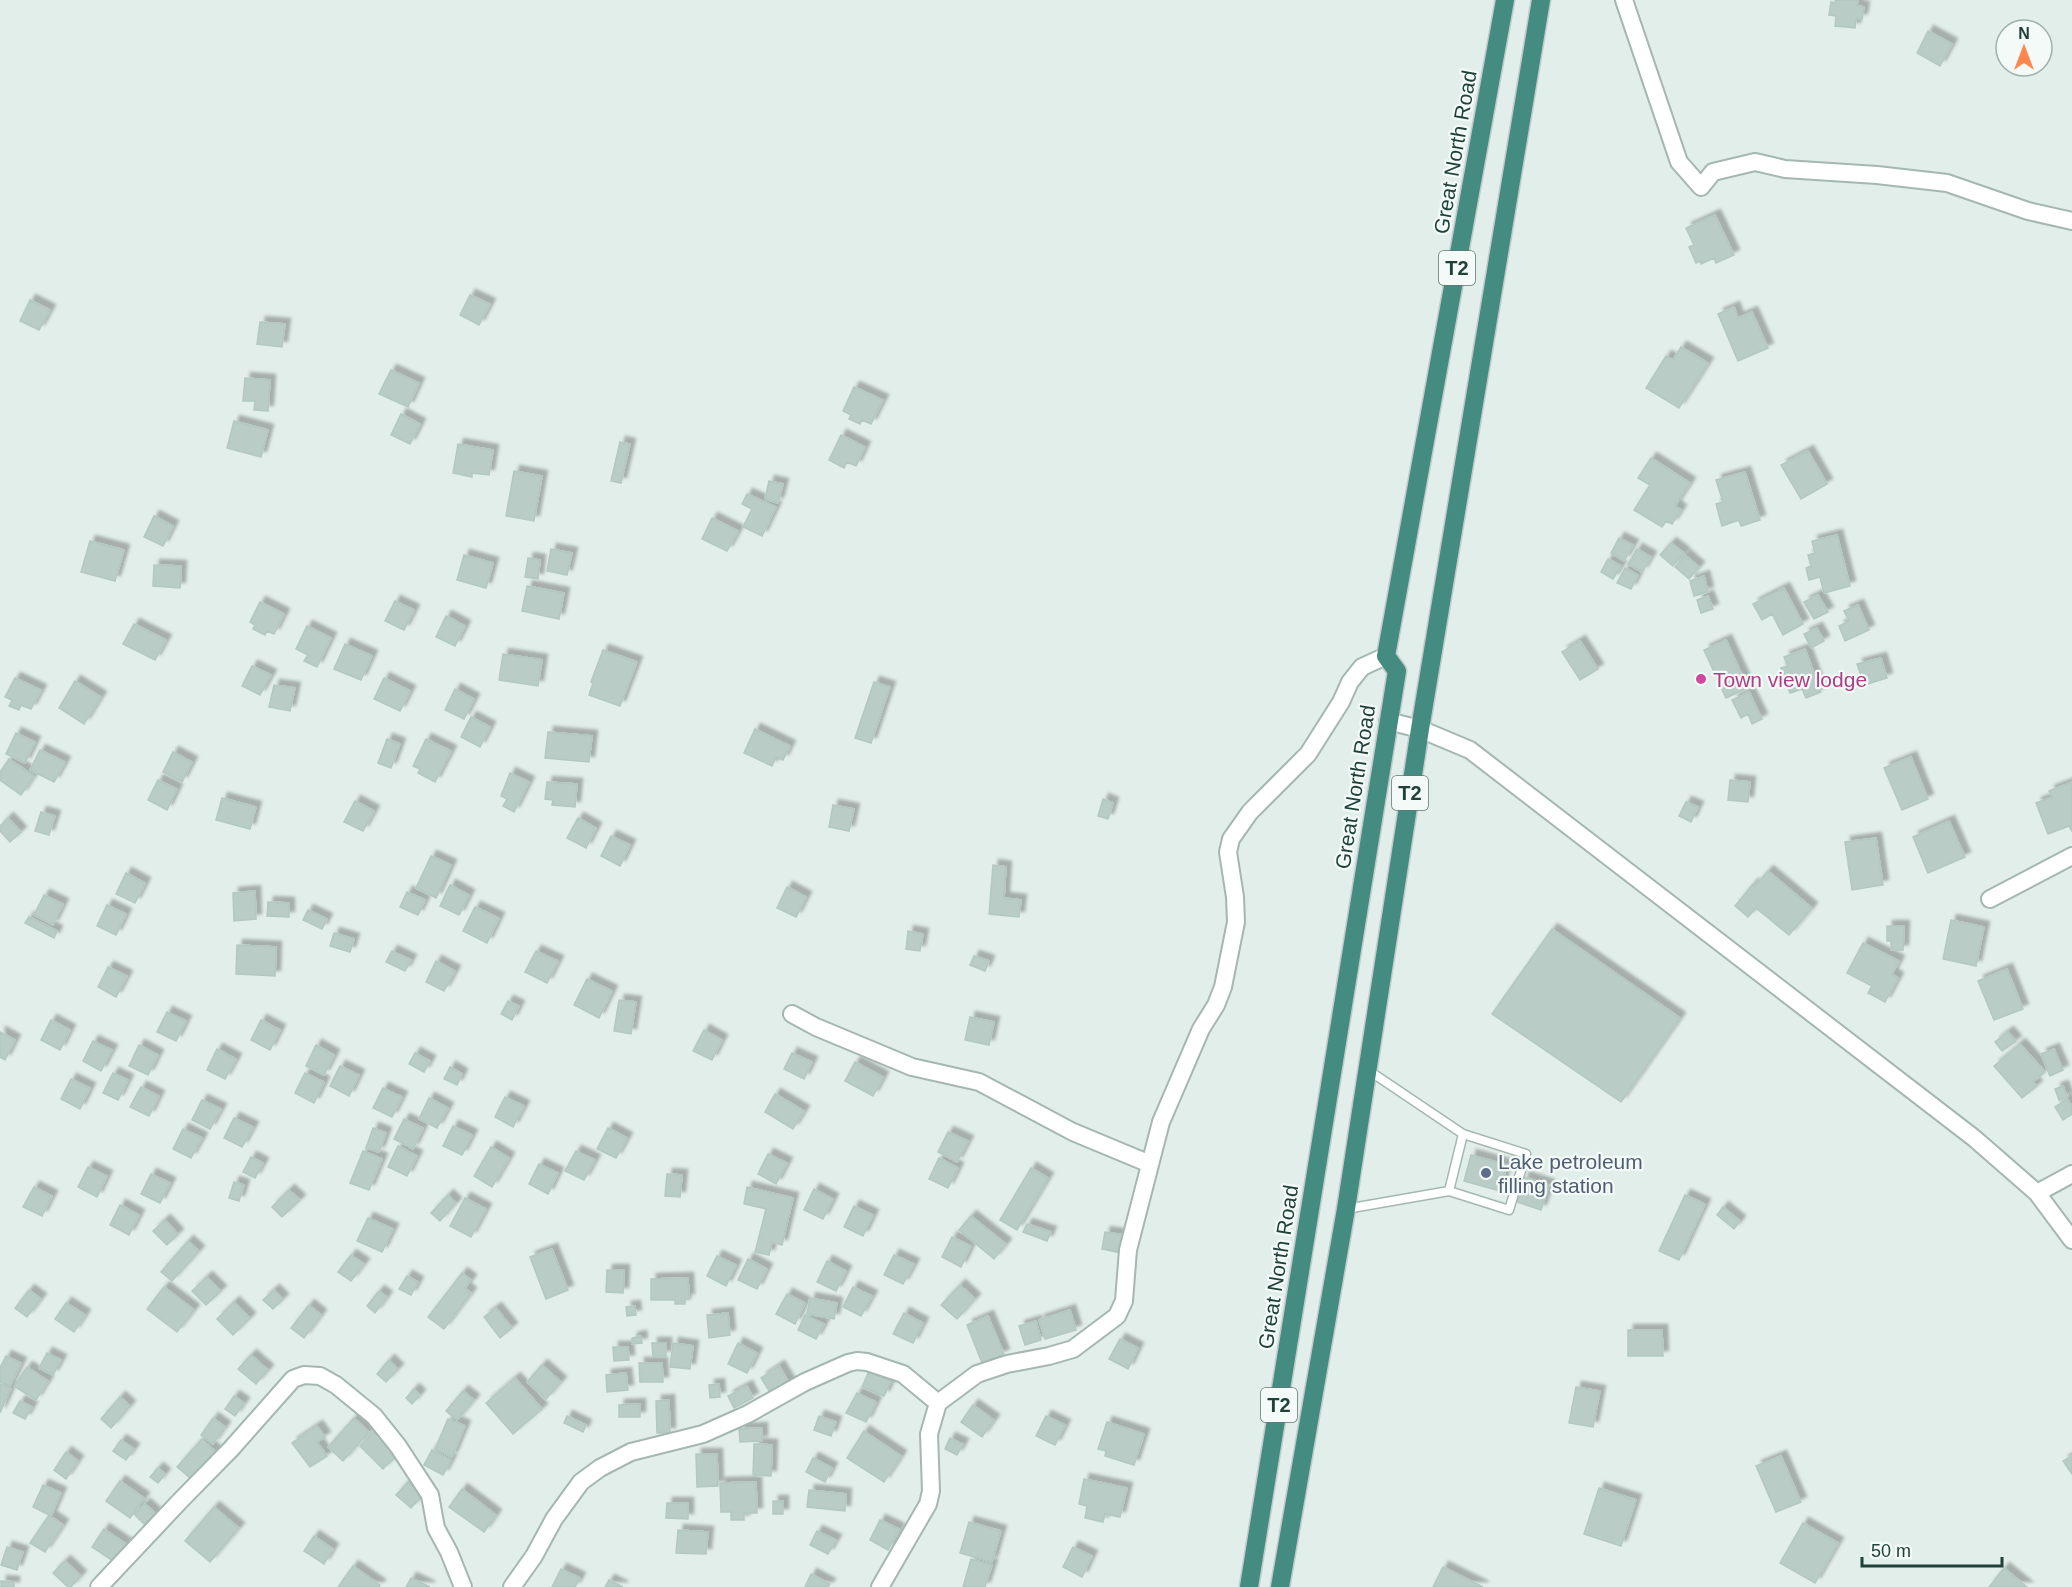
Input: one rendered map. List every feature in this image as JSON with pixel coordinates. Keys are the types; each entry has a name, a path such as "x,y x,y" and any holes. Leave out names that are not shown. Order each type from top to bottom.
{"highway":[{"name":"Great North Road","path":"1248,1587 1397,671 1386,656 1505,0"},
{"name":"T2","path":"1280,1587 1346,1209 1420,729 1541,0"}],"street":[{"path":"1624,0 1679,162 1701,187 1713,172 1755,162 1785,169 1877,175 1947,183 2028,212 2072,221"},
{"path":"880,1587 928,1504 931,1491 929,1434 938,1403 977,1374 1007,1364 1073,1349 1117,1316 1124,1301 1128,1250 1161,1122 1201,1029 1216,1005 1223,987 1236,922 1228,852 1231,839 1250,812 1308,754 1341,702 1350,682 1362,667 1386,656"},
{"path":"1388,721 1420,729 1470,750 1974,1138 2037,1192 2072,1240"},
{"path":"1990,899 2072,856"},
{"path":"792,1014 816,1027 912,1067 978,1082 1072,1132 1150,1164"},
{"path":"2037,1192 2072,1174"},
{"path":"512,1587 534,1556 554,1519 582,1482 600,1468 631,1452 703,1434 748,1414 805,1383 857,1361 903,1374 938,1403"},
{"path":"99,1587 231,1449 293,1379 304,1375 320,1376 336,1385 374,1416 398,1446 429,1495 436,1528 449,1552 463,1587"}],"lane":[{"path":"1346,1209 1449,1191 1509,1210 1526,1154 1462,1134 1367,1069"},
{"path":"1449,1191 1462,1134"}],"building":[{"path":"1836,0 1858,0 1857,6 1864,7 1862,19 1856,19 1855,28 1835,26 1836,16 1829,15 1831,2 1835,3"},
{"path":"1928,31 1952,44 1940,66 1917,53"},
{"path":"1715,215 1734,255 1716,263 1714,258 1701,264 1700,261 1696,263 1689,247 1694,245 1686,228"},
{"path":"470,295 490,304 479,325 460,315"},
{"path":"30,300 50,310 39,330 20,321"},
{"path":"1734,307 1738,318 1752,312 1768,348 1738,361 1718,314"},
{"path":"260,322 285,324 282,347 257,344"},
{"path":"1681,347 1708,363 1679,408 1646,388 1666,356 1673,360"},
{"path":"391,370 419,383 408,407 379,394"},
{"path":"245,378 270,380 268,411 254,410 255,401 243,401"},
{"path":"854,387 883,400 871,424 862,420 860,424 849,419 851,415 843,411"},
{"path":"401,414 420,424 410,444 391,435"},
{"path":"234,421 268,430 261,457 227,448"},
{"path":"841,435 865,447 856,466 847,462 844,468 829,460"},
{"path":"620,442 630,444 621,483 611,481"},
{"path":"458,444 493,450 489,475 472,473 472,477 453,473"},
{"path":"1808,451 1827,484 1801,499 1781,465"},
{"path":"1651,458 1690,483 1675,506 1681,510 1672,524 1666,521 1662,527 1634,510 1650,485 1638,478"},
{"path":"514,471 542,476 534,521 506,516"},
{"path":"1745,472 1760,520 1741,526 1739,520 1722,526 1716,504 1723,502 1716,480"},
{"path":"769,481 783,484 778,503 765,499"},
{"path":"747,494 776,507 762,536 743,527 752,509 742,504"},
{"path":"154,516 173,526 163,546 144,537"},
{"path":"712,518 738,531 727,551 702,539"},
{"path":"1837,535 1850,586 1824,593 1820,577 1809,580 1806,568 1811,566 1808,555 1815,553 1812,541"},
{"path":"1619,538 1633,545 1624,561 1611,553"},
{"path":"90,541 124,550 115,581 81,572"},
{"path":"1671,543 1684,553 1673,566 1660,555"},
{"path":"551,549 572,553 567,575 547,571"},
{"path":"1637,549 1651,557 1642,572 1628,564"},
{"path":"464,555 493,563 486,588 457,580"},
{"path":"1685,555 1699,567 1689,579 1675,567"},
{"path":"528,558 540,560 538,579 525,577"},
{"path":"1608,559 1621,566 1613,579 1601,572"},
{"path":"154,565 181,566 180,588 153,586"},
{"path":"1625,568 1638,575 1631,589 1617,583"},
{"path":"1704,576 1708,592 1694,596 1690,581"},
{"path":"527,586 564,593 559,619 522,611"},
{"path":"1784,588 1803,624 1783,635 1772,614 1762,620 1753,604"},
{"path":"1818,595 1828,612 1814,619 1804,602"},
{"path":"1708,596 1713,609 1701,613 1697,600"},
{"path":"395,601 414,610 404,630 385,621"},
{"path":"260,602 284,614 274,634 267,631 265,635 253,629 255,625 250,622"},
{"path":"1858,605 1869,630 1845,641 1839,626 1849,621 1844,611"},
{"path":"446,616 465,626 455,646 436,637"},
{"path":"134,624 166,640 155,660 123,644"},
{"path":"307,626 331,638 317,667 304,661 308,655 296,649"},
{"path":"1817,628 1824,641 1811,648 1804,634"},
{"path":"1726,640 1748,688 1726,698 1704,650"},
{"path":"1580,641 1598,669 1580,680 1562,652"},
{"path":"345,644 372,656 361,680 334,669"},
{"path":"1805,649 1821,692 1806,698 1802,689 1790,693 1781,668 1788,666 1784,657"},
{"path":"603,650 637,662 620,706 589,695 593,683 591,682"},
{"path":"503,654 542,660 538,686 499,680"},
{"path":"1881,658 1887,678 1864,685 1857,664"},
{"path":"252,666 271,675 260,695 242,686"},
{"path":"15,678 41,690 31,709 21,705 19,710 9,706 12,700 5,697"},
{"path":"384,678 410,691 400,711 374,699"},
{"path":"75,681 101,697 84,724 59,708"},
{"path":"874,682 890,687 871,743 855,738"},
{"path":"274,685 295,688 290,711 269,707"},
{"path":"455,689 474,699 464,719 445,710"},
{"path":"1749,692 1762,719 1752,724 1748,714 1741,718 1732,700"},
{"path":"471,717 490,727 480,747 461,737"},
{"path":"755,729 790,746 783,760 776,757 772,766 744,753"},
{"path":"548,732 592,736 589,762 545,758"},
{"path":"16,733 35,742 25,763 6,754"},
{"path":"387,739 400,744 391,768 378,763"},
{"path":"426,739 451,751 435,782 418,773 420,769 413,766"},
{"path":"40,750 65,762 54,782 30,770"},
{"path":"173,752 192,762 182,782 163,772"},
{"path":"1911,757 1928,799 1902,810 1884,768"},
{"path":"9,759 34,776 21,795 0,780 0,772"},
{"path":"510,773 529,782 514,812 503,806 507,799 501,796"},
{"path":"158,780 177,789 167,810 148,800"},
{"path":"1730,780 1750,782 1748,802 1728,800"},
{"path":"547,782 577,784 575,807 552,805 553,800 545,799"},
{"path":"2072,782 2072,831 2069,826 2048,834 2036,803 2052,797 2049,791"},
{"path":"222,798 256,807 250,829 216,820"},
{"path":"1103,799 1113,803 1108,819 1098,816"},
{"path":"355,801 374,811 363,831 344,822"},
{"path":"1686,802 1698,807 1691,822 1679,816"},
{"path":"833,805 854,809 849,831 829,827"},
{"path":"41,812 55,816 49,835 35,831"},
{"path":"8,818 21,832 10,842 0,831 0,826"},
{"path":"578,818 596,828 586,848 567,838"},
{"path":"1949,821 1965,857 1928,873 1913,837"},
{"path":"611,836 630,845 620,866 601,856"},
{"path":"1876,838 1883,885 1852,890 1845,842"},
{"path":"431,856 451,865 436,898 416,888"},
{"path":"993,865 1006,867 1004,898 1021,900 1019,917 989,914"},
{"path":"1768,871 1812,908 1789,935 1756,908 1748,917 1735,906 1753,884 1755,886"},
{"path":"126,873 145,883 135,903 116,894"},
{"path":"450,885 469,895 459,915 440,906"},
{"path":"787,887 806,897 796,917 777,908"},
{"path":"255,891 256,919 234,921 233,893"},
{"path":"407,892 425,900 418,915 400,907"},
{"path":"44,895 63,904 53,925 34,915"},
{"path":"268,902 289,903 289,917 267,916"},
{"path":"107,905 126,914 116,935 97,926"},
{"path":"475,907 499,918 487,943 463,931"},
{"path":"308,910 327,919 322,929 303,920"},
{"path":"29,917 57,931 54,938 25,923"},
{"path":"1951,920 1984,927 1976,966 1943,959"},
{"path":"1887,926 1904,926 1903,950 1891,950 1891,941 1887,941"},
{"path":"1552,929 1680,1018 1621,1102 1492,1014"},
{"path":"908,931 923,934 920,951 906,949"},
{"path":"334,933 354,939 350,952 330,946"},
{"path":"1863,943 1899,961 1892,974 1898,978 1885,1002 1868,993 1872,986 1847,973"},
{"path":"237,945 276,947 275,976 236,974"},
{"path":"392,951 411,960 405,971 386,962"},
{"path":"536,951 558,961 547,983 525,972"},
{"path":"974,956 989,961 985,971 970,965"},
{"path":"436,961 455,971 444,991 426,982"},
{"path":"108,967 127,976 116,997 98,987"},
{"path":"2007,969 2023,1009 1994,1020 1978,981"},
{"path":"587,979 612,991 599,1018 574,1005"},
{"path":"619,1000 636,1002 631,1034 614,1031"},
{"path":"508,1001 519,1006 512,1020 501,1014"},
{"path":"167,1012 186,1021 176,1041 157,1032"},
{"path":"970,1017 994,1022 989,1045 965,1040"},
{"path":"51,1020 70,1030 60,1050 41,1040"},
{"path":"261,1020 280,1030 270,1050 251,1040"},
{"path":"704,1030 722,1040 712,1060 693,1051"},
{"path":"0,1032 15,1040 5,1060 0,1057"},
{"path":"2008,1032 2016,1041 2002,1051 1995,1042"},
{"path":"93,1041 112,1050 101,1071 83,1061"},
{"path":"2020,1044 2045,1072 2033,1082 2037,1086 2022,1098 1994,1066"},
{"path":"139,1045 158,1055 148,1075 129,1066"},
{"path":"316,1045 334,1055 324,1075 306,1066"},
{"path":"217,1049 236,1059 225,1079 207,1070"},
{"path":"2054,1049 2063,1070 2050,1076 2041,1054"},
{"path":"415,1053 430,1061 424,1072 409,1064"},
{"path":"792,1053 812,1062 804,1079 784,1069"},
{"path":"855,1062 883,1077 873,1096 845,1081"},
{"path":"340,1066 359,1075 349,1096 330,1086"},
{"path":"450,1067 462,1074 457,1085 444,1079"},
{"path":"113,1073 128,1080 118,1100 103,1093"},
{"path":"305,1073 324,1082 314,1103 295,1093"},
{"path":"71,1079 90,1088 80,1109 61,1099"},
{"path":"2063,1086 2067,1097 2059,1100 2055,1089"},
{"path":"141,1087 159,1096 149,1116 130,1107"},
{"path":"383,1088 402,1097 392,1117 373,1108"},
{"path":"775,1094 804,1111 793,1129 765,1112"},
{"path":"505,1097 524,1106 513,1127 495,1117"},
{"path":"429,1098 448,1108 437,1128 419,1119"},
{"path":"2067,1099 2072,1106 2072,1114 2063,1120 2055,1107"},
{"path":"202,1100 221,1109 210,1129 192,1120"},
{"path":"234,1118 253,1127 242,1147 224,1138"},
{"path":"404,1119 423,1128 413,1149 394,1139"},
{"path":"453,1126 472,1135 462,1155 443,1146"},
{"path":"373,1128 386,1133 379,1152 366,1148"},
{"path":"608,1128 627,1138 616,1158 597,1149"},
{"path":"183,1129 202,1138 191,1158 173,1149"},
{"path":"948,1132 968,1141 957,1162 938,1152"},
{"path":"398,1146 417,1156 407,1176 388,1167"},
{"path":"491,1147 509,1158 492,1187 474,1176"},
{"path":"363,1151 382,1159 369,1190 350,1183"},
{"path":"576,1151 595,1160 584,1180 565,1171"},
{"path":"768,1154 787,1163 776,1184 758,1174"},
{"name":"Lake petroleum filling station","path":"1471,1155 1507,1165 1500,1191 1464,1181"},
{"path":"251,1157 263,1163 255,1178 243,1172"},
{"path":"939,1158 958,1168 948,1188 929,1179"},
{"path":"539,1164 558,1173 548,1194 529,1184"},
{"path":"88,1167 107,1176 97,1197 78,1187"},
{"path":"1031,1168 1048,1178 1017,1230 1000,1220"},
{"path":"151,1174 170,1183 160,1203 141,1194"},
{"path":"667,1174 682,1175 680,1197 665,1196"},
{"path":"1524,1177 1549,1185 1541,1210 1517,1202"},
{"path":"234,1182 244,1185 239,1201 229,1198"},
{"path":"34,1187 52,1196 42,1216 23,1207"},
{"path":"747,1187 793,1198 782,1245 772,1242 769,1255 755,1252 766,1209 744,1204"},
{"path":"814,1189 833,1199 823,1219 804,1210"},
{"path":"289,1190 300,1200 282,1217 272,1207"},
{"path":"448,1195 456,1203 440,1221 431,1213"},
{"path":"1685,1195 1705,1204 1679,1260 1659,1251"},
{"path":"465,1198 486,1209 471,1237 450,1226"},
{"path":"120,1205 139,1215 129,1235 110,1225"},
{"path":"854,1206 873,1215 863,1236 844,1227"},
{"path":"1723,1207 1740,1221 1734,1229 1717,1215"},
{"path":"971,1216 1006,1244 994,1259 959,1230"},
{"path":"368,1218 393,1229 382,1252 357,1241"},
{"path":"165,1220 178,1234 167,1245 153,1231"},
{"path":"1027,1224 1051,1232 1047,1241 1023,1232"},
{"path":"1105,1232 1124,1235 1121,1253 1102,1249"},
{"path":"952,1237 971,1246 961,1267 942,1257"},
{"path":"188,1241 199,1251 172,1281 161,1272"},
{"path":"552,1249 568,1290 546,1299 530,1257"},
{"path":"351,1255 364,1264 351,1281 338,1272"},
{"path":"894,1255 914,1264 903,1284 884,1275"},
{"path":"717,1256 736,1265 726,1286 707,1276"},
{"path":"748,1259 767,1269 757,1289 738,1280"},
{"path":"827,1261 846,1271 836,1291 817,1282"},
{"path":"607,1270 624,1270 623,1293 606,1292"},
{"path":"462,1273 471,1280 465,1288 471,1293 444,1329 428,1317"},
{"path":"407,1276 418,1282 411,1295 399,1289"},
{"path":"207,1277 221,1291 206,1305 192,1291"},
{"path":"688,1278 689,1299 685,1299 685,1304 675,1304 675,1300 651,1300 651,1279"},
{"path":"960,1285 975,1299 957,1319 941,1305"},
{"path":"164,1287 194,1310 177,1332 147,1309"},
{"path":"853,1287 872,1296 861,1316 843,1307"},
{"path":"29,1290 41,1299 27,1317 15,1308"},
{"path":"274,1290 283,1299 273,1309 263,1300"},
{"path":"379,1291 387,1297 375,1313 367,1306"},
{"path":"787,1294 805,1303 795,1324 776,1314"},
{"path":"810,1298 837,1303 834,1319 807,1314"},
{"path":"234,1302 250,1318 233,1335 217,1319"},
{"path":"66,1303 85,1315 74,1332 55,1319"},
{"path":"309,1305 321,1315 304,1338 291,1328"},
{"path":"635,1306 636,1315 627,1316 626,1307"},
{"path":"496,1308 512,1328 500,1338 484,1317"},
{"path":"1070,1310 1076,1330 1045,1339 1039,1320"},
{"path":"728,1313 730,1335 709,1338 707,1315"},
{"path":"904,1313 923,1323 913,1343 893,1334"},
{"path":"805,1315 824,1324 816,1339 798,1330"},
{"path":"988,1316 1004,1354 982,1363 967,1325"},
{"path":"1036,1321 1041,1340 1025,1345 1019,1326"},
{"path":"1628,1330 1662,1330 1663,1356 1628,1356"},
{"path":"641,1336 642,1343 632,1344 632,1338"},
{"path":"1120,1339 1138,1348 1128,1369 1109,1359"},
{"path":"652,1343 666,1343 666,1356 653,1356"},
{"path":"673,1343 693,1346 690,1369 670,1367"},
{"path":"738,1343 757,1353 747,1373 728,1364"},
{"path":"613,1347 628,1347 629,1360 614,1361"},
{"path":"47,1353 61,1360 53,1375 39,1368"},
{"path":"251,1355 268,1370 256,1384 238,1369"},
{"path":"6,1356 21,1363 10,1386 0,1382 0,1368"},
{"path":"389,1360 398,1369 386,1382 377,1374"},
{"path":"639,1363 662,1363 663,1382 640,1382"},
{"path":"542,1365 561,1382 546,1399 527,1382"},
{"path":"779,1366 791,1386 773,1397 761,1378"},
{"path":"27,1367 48,1381 36,1400 14,1386"},
{"path":"869,1371 891,1381 884,1396 862,1387"},
{"path":"626,1373 628,1390 607,1392 606,1375"},
{"path":"515,1378 542,1409 513,1434 486,1403"},
{"path":"0,1384 11,1388 0,1413"},
{"path":"719,1384 720,1397 710,1398 709,1385"},
{"path":"747,1386 753,1398 734,1408 728,1396"},
{"path":"1576,1387 1600,1391 1593,1427 1569,1423"},
{"path":"414,1389 420,1395 412,1404 406,1398"},
{"path":"463,1391 474,1400 457,1420 446,1411"},
{"path":"857,1393 876,1402 866,1422 846,1413"},
{"path":"234,1396 244,1403 235,1416 225,1409"},
{"path":"120,1397 130,1406 111,1428 101,1419"},
{"path":"669,1400 670,1433 657,1433 656,1401"},
{"path":"20,1401 32,1407 25,1419 13,1413"},
{"path":"640,1404 640,1417 619,1417 619,1405"},
{"path":"973,1405 994,1420 982,1437 961,1422"},
{"path":"567,1416 586,1425 583,1432 564,1423"},
{"path":"819,1416 836,1422 831,1436 814,1430"},
{"path":"1046,1416 1065,1425 1055,1445 1036,1436"},
{"path":"213,1418 225,1427 213,1444 201,1435"},
{"path":"354,1418 369,1432 343,1461 328,1447"},
{"path":"448,1419 465,1426 452,1457 435,1449"},
{"path":"1107,1422 1144,1434 1134,1465 1105,1456 1106,1451 1098,1449"},
{"path":"317,1426 325,1437 317,1442 327,1456 310,1467 292,1443"},
{"path":"762,1428 762,1441 740,1442 739,1429"},
{"path":"376,1430 400,1452 383,1469 360,1446"},
{"path":"864,1431 901,1456 884,1482 847,1458"},
{"path":"950,1438 963,1444 957,1455 945,1449"},
{"path":"202,1439 220,1456 196,1483 177,1467"},
{"path":"121,1440 134,1449 126,1460 113,1451"},
{"path":"754,1444 772,1445 771,1476 753,1475"},
{"path":"432,1450 451,1460 443,1475 424,1465"},
{"path":"66,1452 78,1461 66,1479 54,1470"},
{"path":"696,1454 717,1454 718,1486 697,1487"},
{"path":"1781,1456 1801,1502 1776,1512 1756,1466"},
{"path":"2072,1456 2072,1474 2063,1461"},
{"path":"813,1458 832,1468 825,1482 806,1472"},
{"path":"158,1468 165,1474 158,1483 150,1477"},
{"path":"1084,1479 1127,1488 1120,1517 1105,1514 1103,1522 1085,1518 1087,1506 1079,1504"},
{"path":"120,1481 144,1498 130,1518 106,1501"},
{"path":"408,1482 423,1495 411,1508 396,1495"},
{"path":"756,1482 757,1513 744,1513 744,1520 731,1520 731,1512 721,1512 720,1483"},
{"path":"43,1485 61,1493 51,1516 33,1507"},
{"path":"1599,1488 1636,1500 1621,1546 1584,1534"},
{"path":"462,1489 496,1515 484,1532 449,1507"},
{"path":"809,1490 846,1494 845,1511 807,1507"},
{"path":"773,1501 783,1501 783,1514 773,1514"},
{"path":"667,1503 688,1503 688,1519 666,1518"},
{"path":"145,1504 156,1514 145,1525 134,1514"},
{"path":"214,1507 239,1528 210,1562 185,1541"},
{"path":"49,1515 63,1525 45,1552 30,1543"},
{"path":"880,1520 899,1529 888,1550 870,1540"},
{"path":"969,1522 1001,1531 992,1562 960,1553"},
{"path":"1803,1523 1838,1543 1815,1583 1780,1563"},
{"path":"104,1529 126,1544 113,1561 92,1547"},
{"path":"678,1530 708,1532 706,1554 676,1553"},
{"path":"817,1531 836,1540 828,1554 810,1545"},
{"path":"314,1536 333,1549 324,1564 304,1551"},
{"path":"7,1547 23,1552 17,1570 1,1565"},
{"path":"1073,1547 1092,1556 1082,1577 1063,1567"},
{"path":"971,1559 992,1565 985,1587 963,1587"},
{"path":"65,1561 81,1576 71,1587 68,1587 53,1573"},
{"path":"353,1566 380,1585 379,1587 338,1587"},
{"path":"1443,1567 1483,1587 1433,1587"},
{"path":"2004,1568 2027,1587 1989,1587"},
{"path":"561,1569 580,1578 575,1587 552,1587"},
{"path":"811,1574 830,1584 828,1587 805,1587"},
{"path":"411,1578 430,1587 406,1587"},
{"path":"609,1580 623,1587 605,1587"},
{"path":"1,1581 14,1582 14,1587 1,1587"}],"place":[{"name":"Town view lodge","path":"1701,679"},
{"name":"Lake petroleum filling station","path":"1486,1173"}]}
